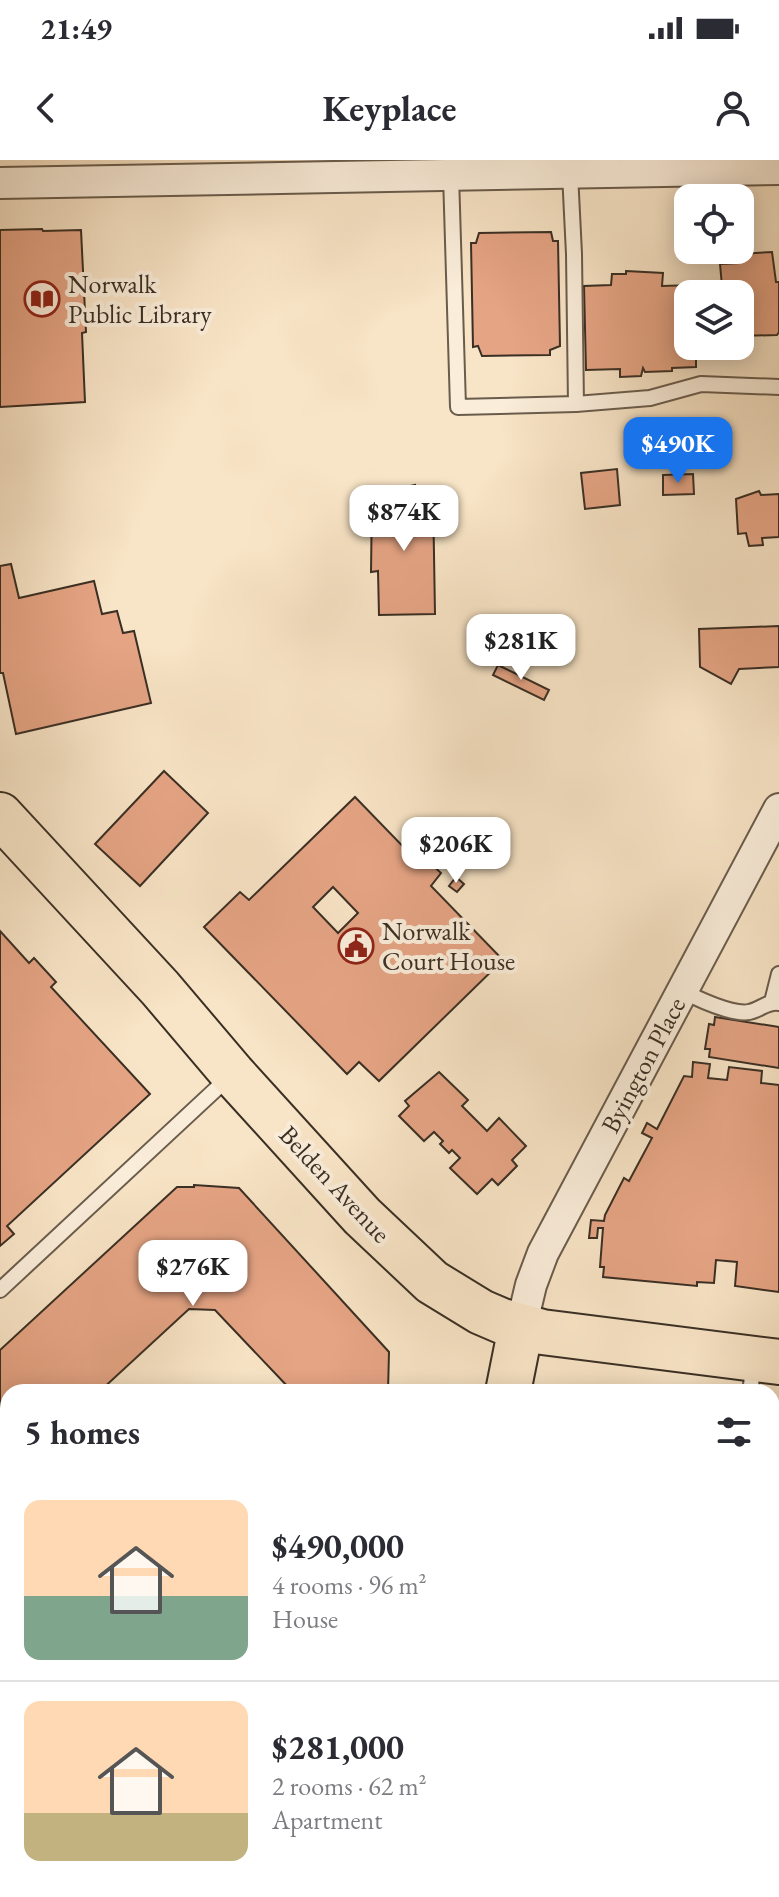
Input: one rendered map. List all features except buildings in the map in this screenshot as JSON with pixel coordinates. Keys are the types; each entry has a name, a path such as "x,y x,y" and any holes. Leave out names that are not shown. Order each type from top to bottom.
{"main road":[{"name":"Belden Avenue","path":"0,815 160,988 362,1216 408,1261 461,1301 491,1317 521,1327 761,1371"},
{"path":"510,1384 521,1327"}],"street":[{"path":"0,183 371,168 451,175 551,169 779,169"},
{"name":"Byington Place","path":"521,1327 543,1253 779,809"}],"lane":[{"path":"551,169 574,254 576,404"},
{"path":"451,175 458,407 576,404 650,398 701,384 779,387"},
{"path":"683,990 700,1002 747,1013 775,1003 779,974"},
{"path":"0,1290 233,1074"}],"place":[{"name":"Norwalk Public Library","path":"42,299"},
{"name":"Norwalk Court House","path":"356,946"}]}
